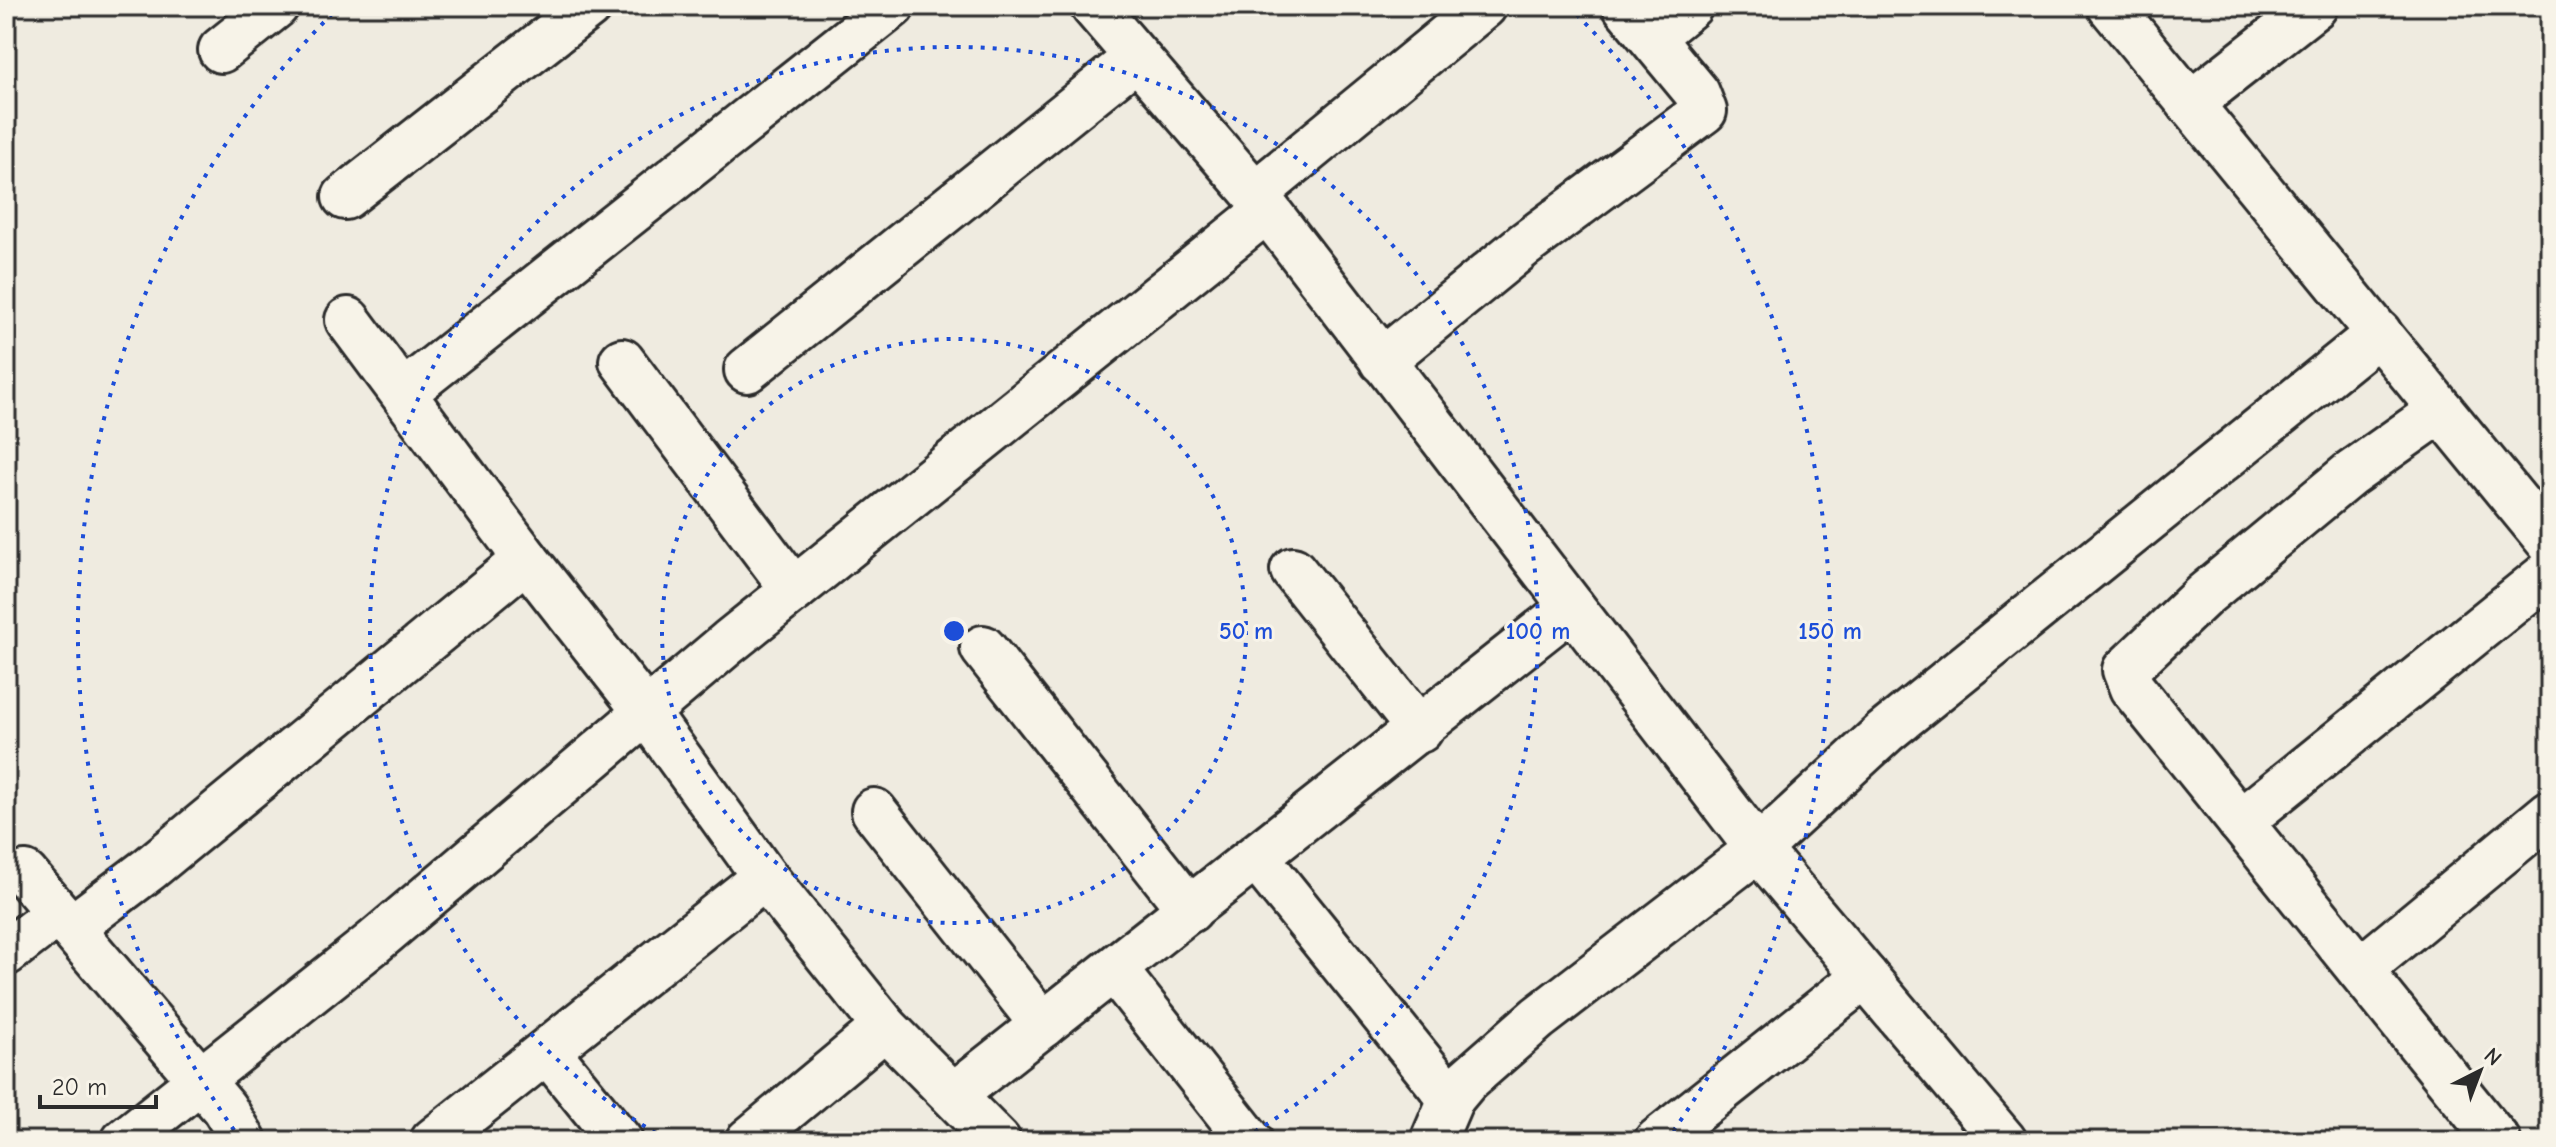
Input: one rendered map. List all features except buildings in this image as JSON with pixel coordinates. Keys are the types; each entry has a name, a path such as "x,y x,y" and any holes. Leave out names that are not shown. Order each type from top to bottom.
{"street":[{"path":"221,50 276,6"},
{"path":"345,197 589,6"},
{"path":"403,393 892,6"},
{"path":"1093,6 1261,202 1758,849 2004,1141"},
{"path":"124,1141 201,1082 1261,202 1484,6"},
{"path":"1382,361 1524,245 1704,111 1697,93 1638,21 1690,6"},
{"path":"2110,6 2550,543"},
{"path":"2190,104 2315,6"},
{"path":"747,370 1136,58"},
{"path":"348,320 526,559 646,712 765,877 885,1027 955,1094 998,1141"},
{"path":"1433,1141 1451,1099 1466,1081 1538,1018 1758,849 1885,732 2379,333"},
{"path":"622,361 794,590"},
{"path":"2441,410 2336,485 2204,595 2125,670 2132,688 2498,1141"},
{"path":"6,953 149,869 526,559"},
{"path":"1293,570 1420,730"},
{"path":"2240,822 2550,572"},
{"path":"955,1094 1572,607"},
{"path":"983,648 1190,910"},
{"path":"874,811 1043,1025"},
{"path":"2360,970 2550,813"},
{"path":"1257,858 1451,1099"},
{"path":"25,874 201,1082 244,1141"},
{"path":"433,1141 765,877"},
{"path":"1114,969 1250,1141"},
{"path":"1657,1141 1865,976"},
{"path":"748,1141 885,1027"},
{"path":"548,1052 620,1141"}]}
